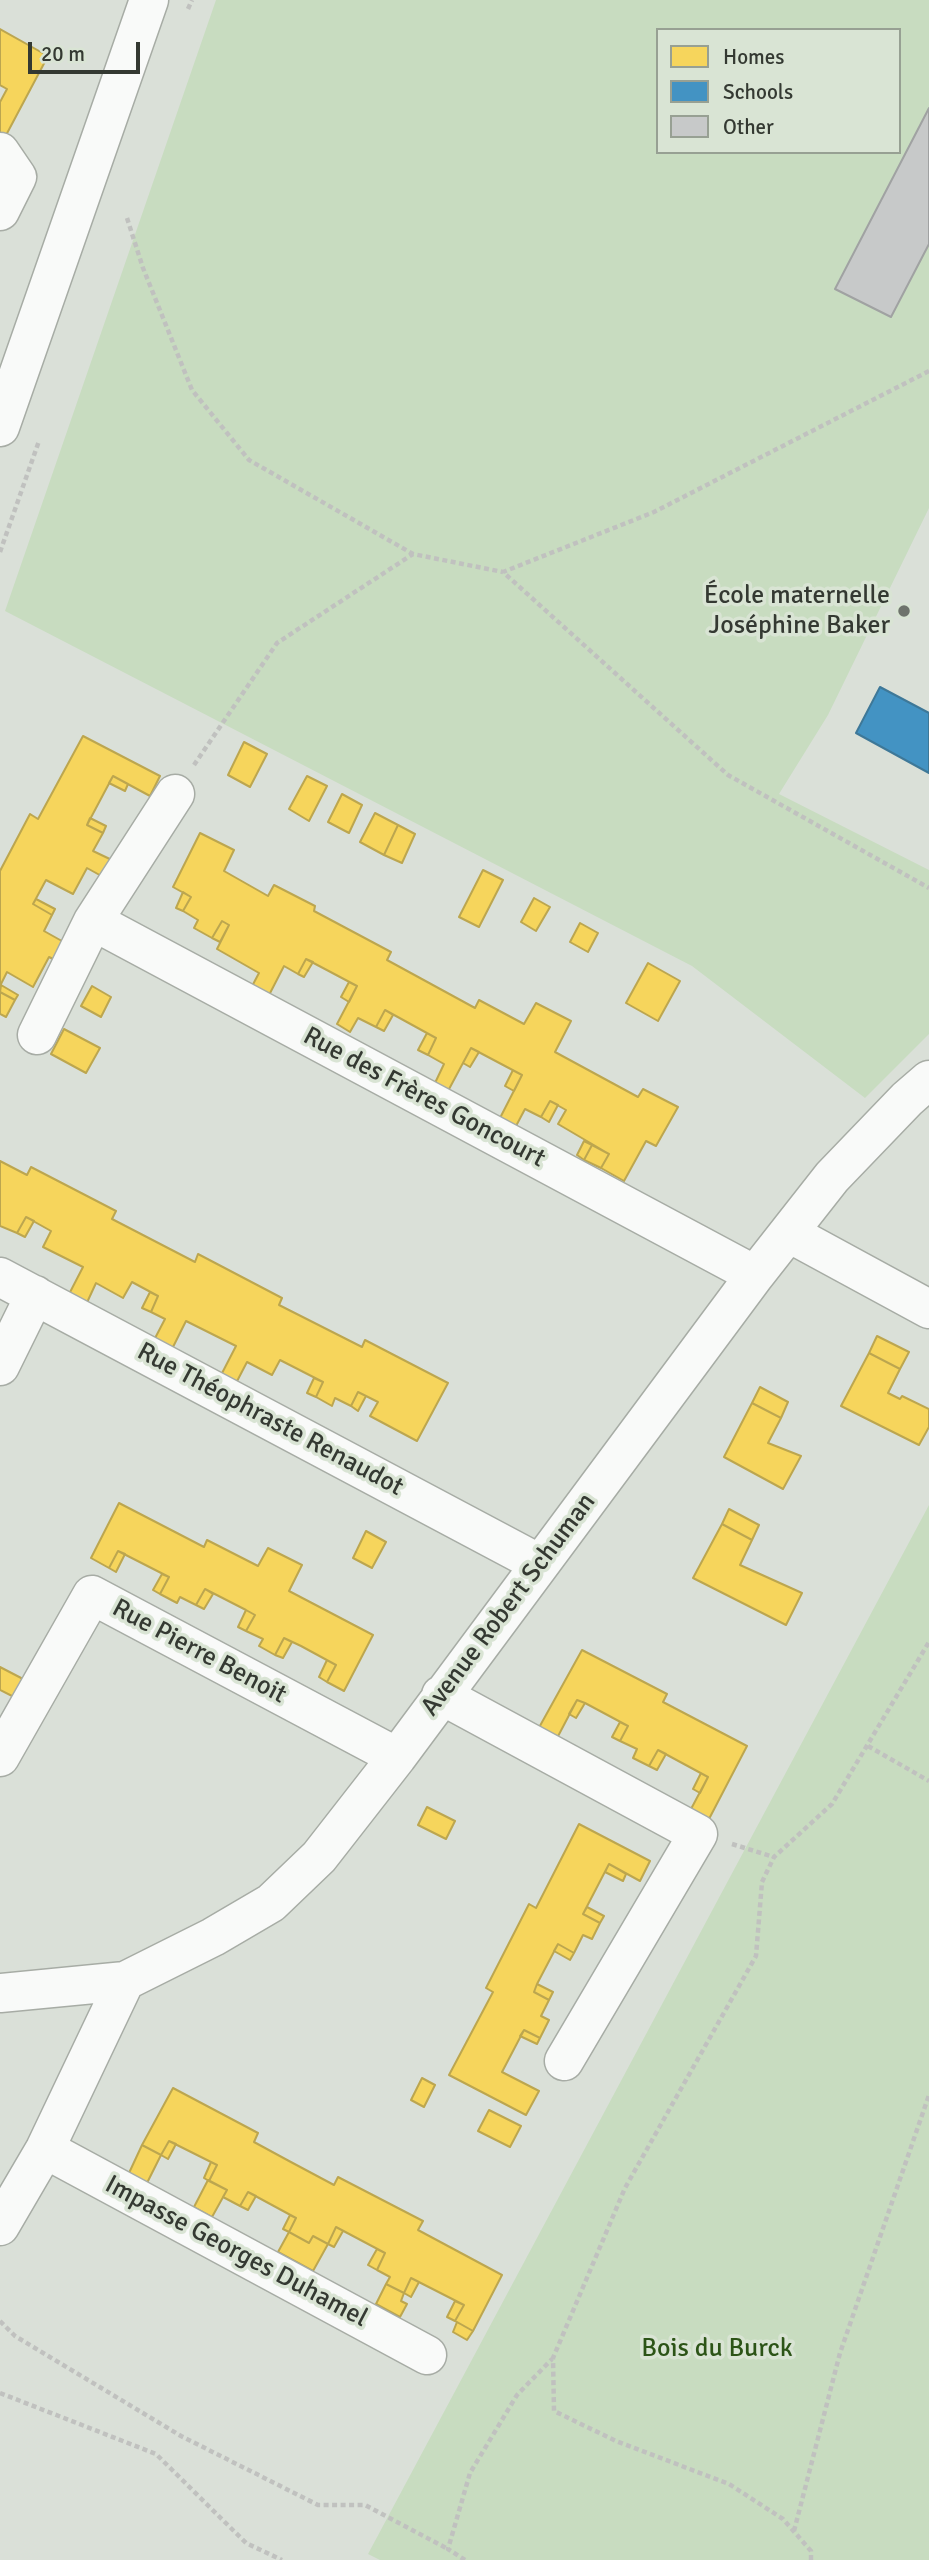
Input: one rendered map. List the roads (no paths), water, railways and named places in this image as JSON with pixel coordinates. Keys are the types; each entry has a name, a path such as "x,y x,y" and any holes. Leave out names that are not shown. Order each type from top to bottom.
{"street":[{"path":"0,427 149,0"},
{"path":"0,152 17,177 0,211"},
{"path":"37,1035 93,921 175,794"},
{"name":"Rue des Frères Goncourt","path":"93,921 755,1275"},
{"name":"Avenue Robert Schuman","path":"0,1993 125,1981 213,1937 271,1903 319,1857 397,1757 755,1275 832,1177 906,1099 929,1080"},
{"path":"789,1233 929,1310"},
{"name":"Rue Théophraste Renaudot","path":"0,1277 540,1564"},
{"path":"0,1366 35,1295"},
{"name":"Rue Pierre Benoit","path":"0,1757 92,1595 397,1757"},
{"path":"441,1695 698,1834 564,2061"},
{"path":"0,2226 45,2150 125,1981"},
{"name":"Impasse Georges Duhamel","path":"45,2150 427,2355"}],"place":[{"name":"École maternelle Joséphine Baker","path":"904,611"}],"park label":[{"name":"Bois du Burck","path":"717,2349"}]}
